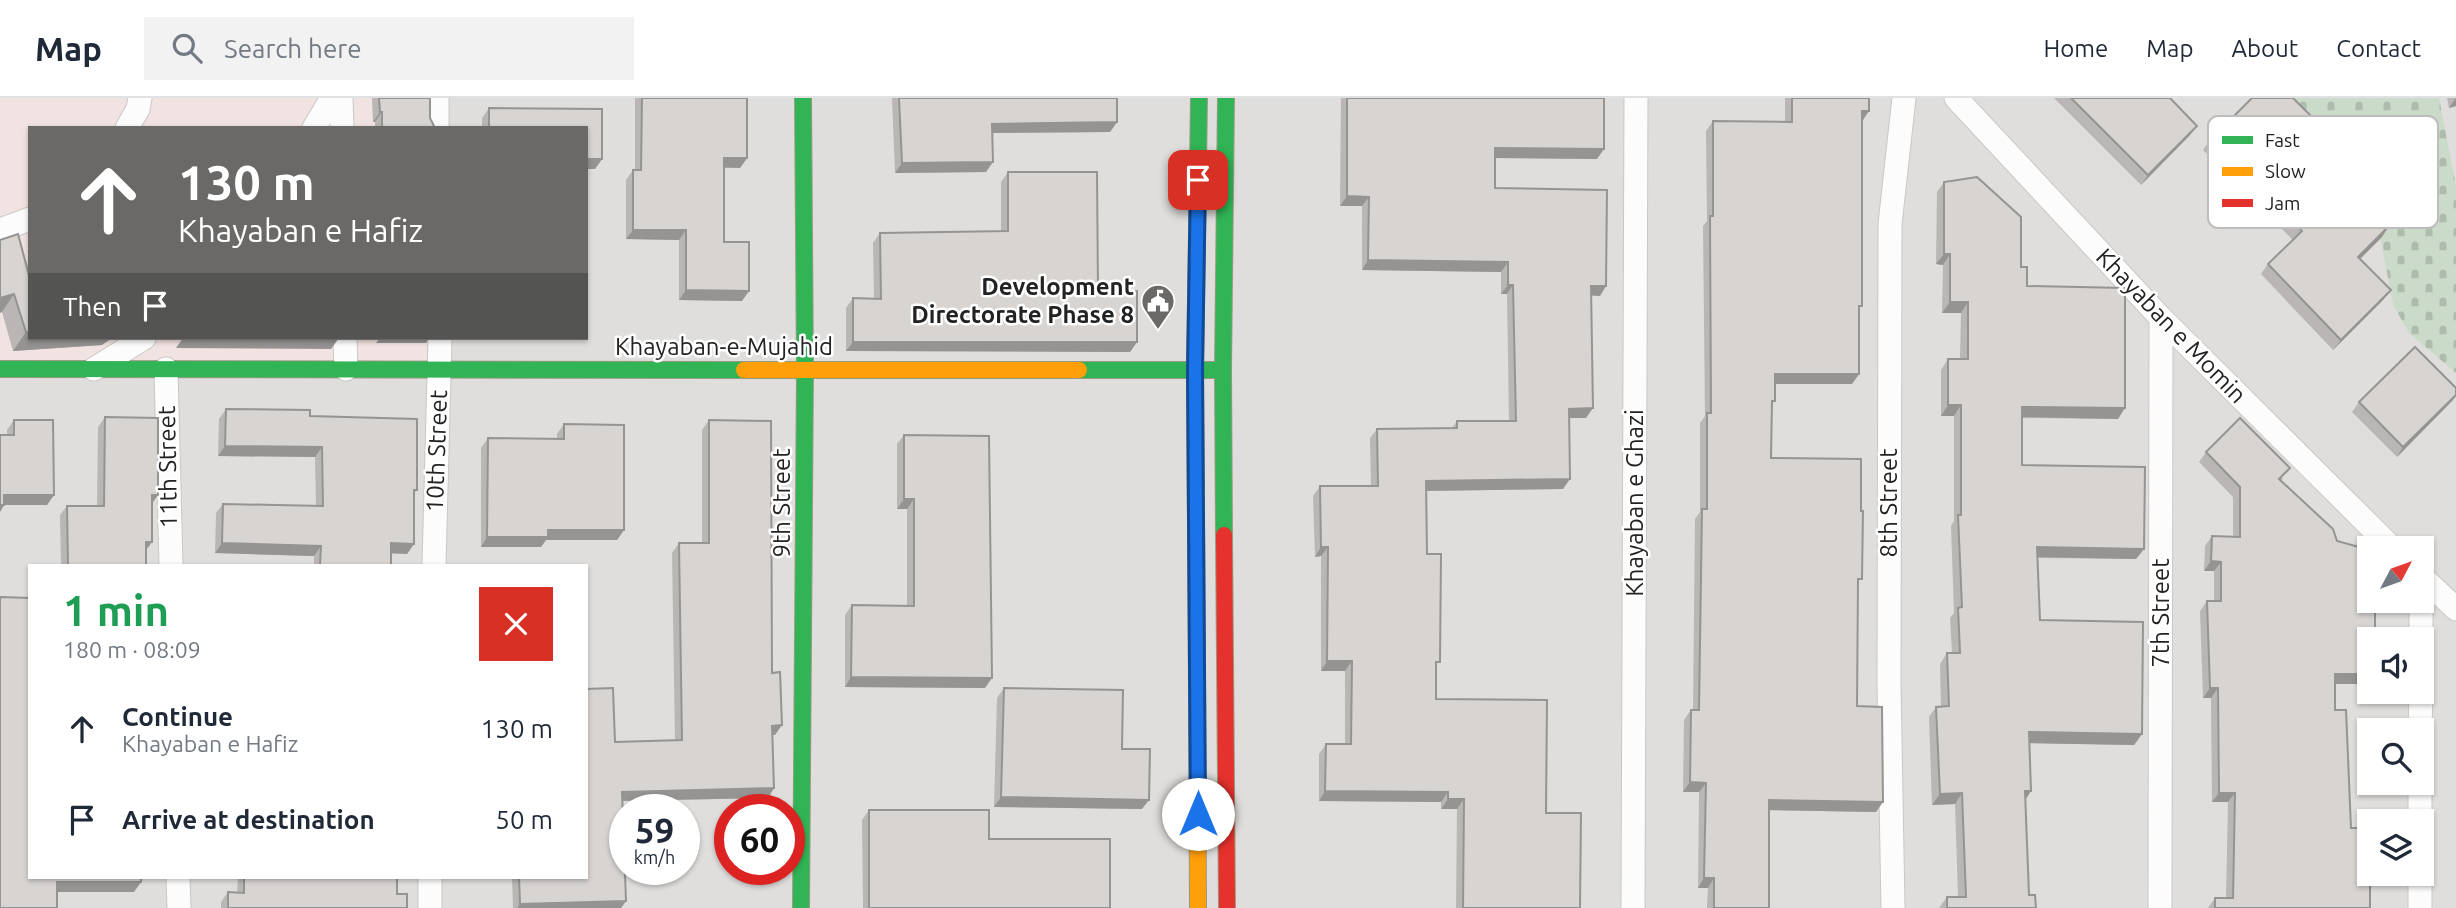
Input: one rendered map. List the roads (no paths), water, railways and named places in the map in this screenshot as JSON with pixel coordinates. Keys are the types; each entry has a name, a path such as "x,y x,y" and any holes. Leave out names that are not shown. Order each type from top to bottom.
{"main road":[{"name":"9th Street","path":"801,908 805,370 803,98"},
{"path":"1198,908 1195,370 1199,98"},
{"path":"1226,98 1223,370 1227,908"},
{"name":"Khayaban-e-Mujahid","path":"0,369 1223,370"}],"street":[{"path":"128,126 138,109 140,98"},
{"path":"315,126 332,98"},
{"path":"341,98 342,126"},
{"path":"437,98 438,126"},
{"name":"Khayaban e Ghazi","path":"1633,908 1636,98"},
{"name":"8th Street","path":"1893,908 1889,684 1890,224 1904,98"},
{"name":"Khayaban e Momin","path":"1956,98 2161,318 2380,536"},
{"path":"0,230 28,220"},
{"name":"7th Street","path":"2160,908 2161,318"},
{"path":"94,369 141,340"},
{"path":"345,340 346,369"},
{"name":"10th Street","path":"434,564 440,340"},
{"name":"11th Street","path":"166,369 171,564"},
{"path":"2434,589 2456,609"},
{"path":"178,879 179,908"},
{"path":"430,879 430,908"},
{"path":"2420,886 2420,908"}],"place":[{"name":"Development Directorate Phase 8","path":"1158,331"}]}
